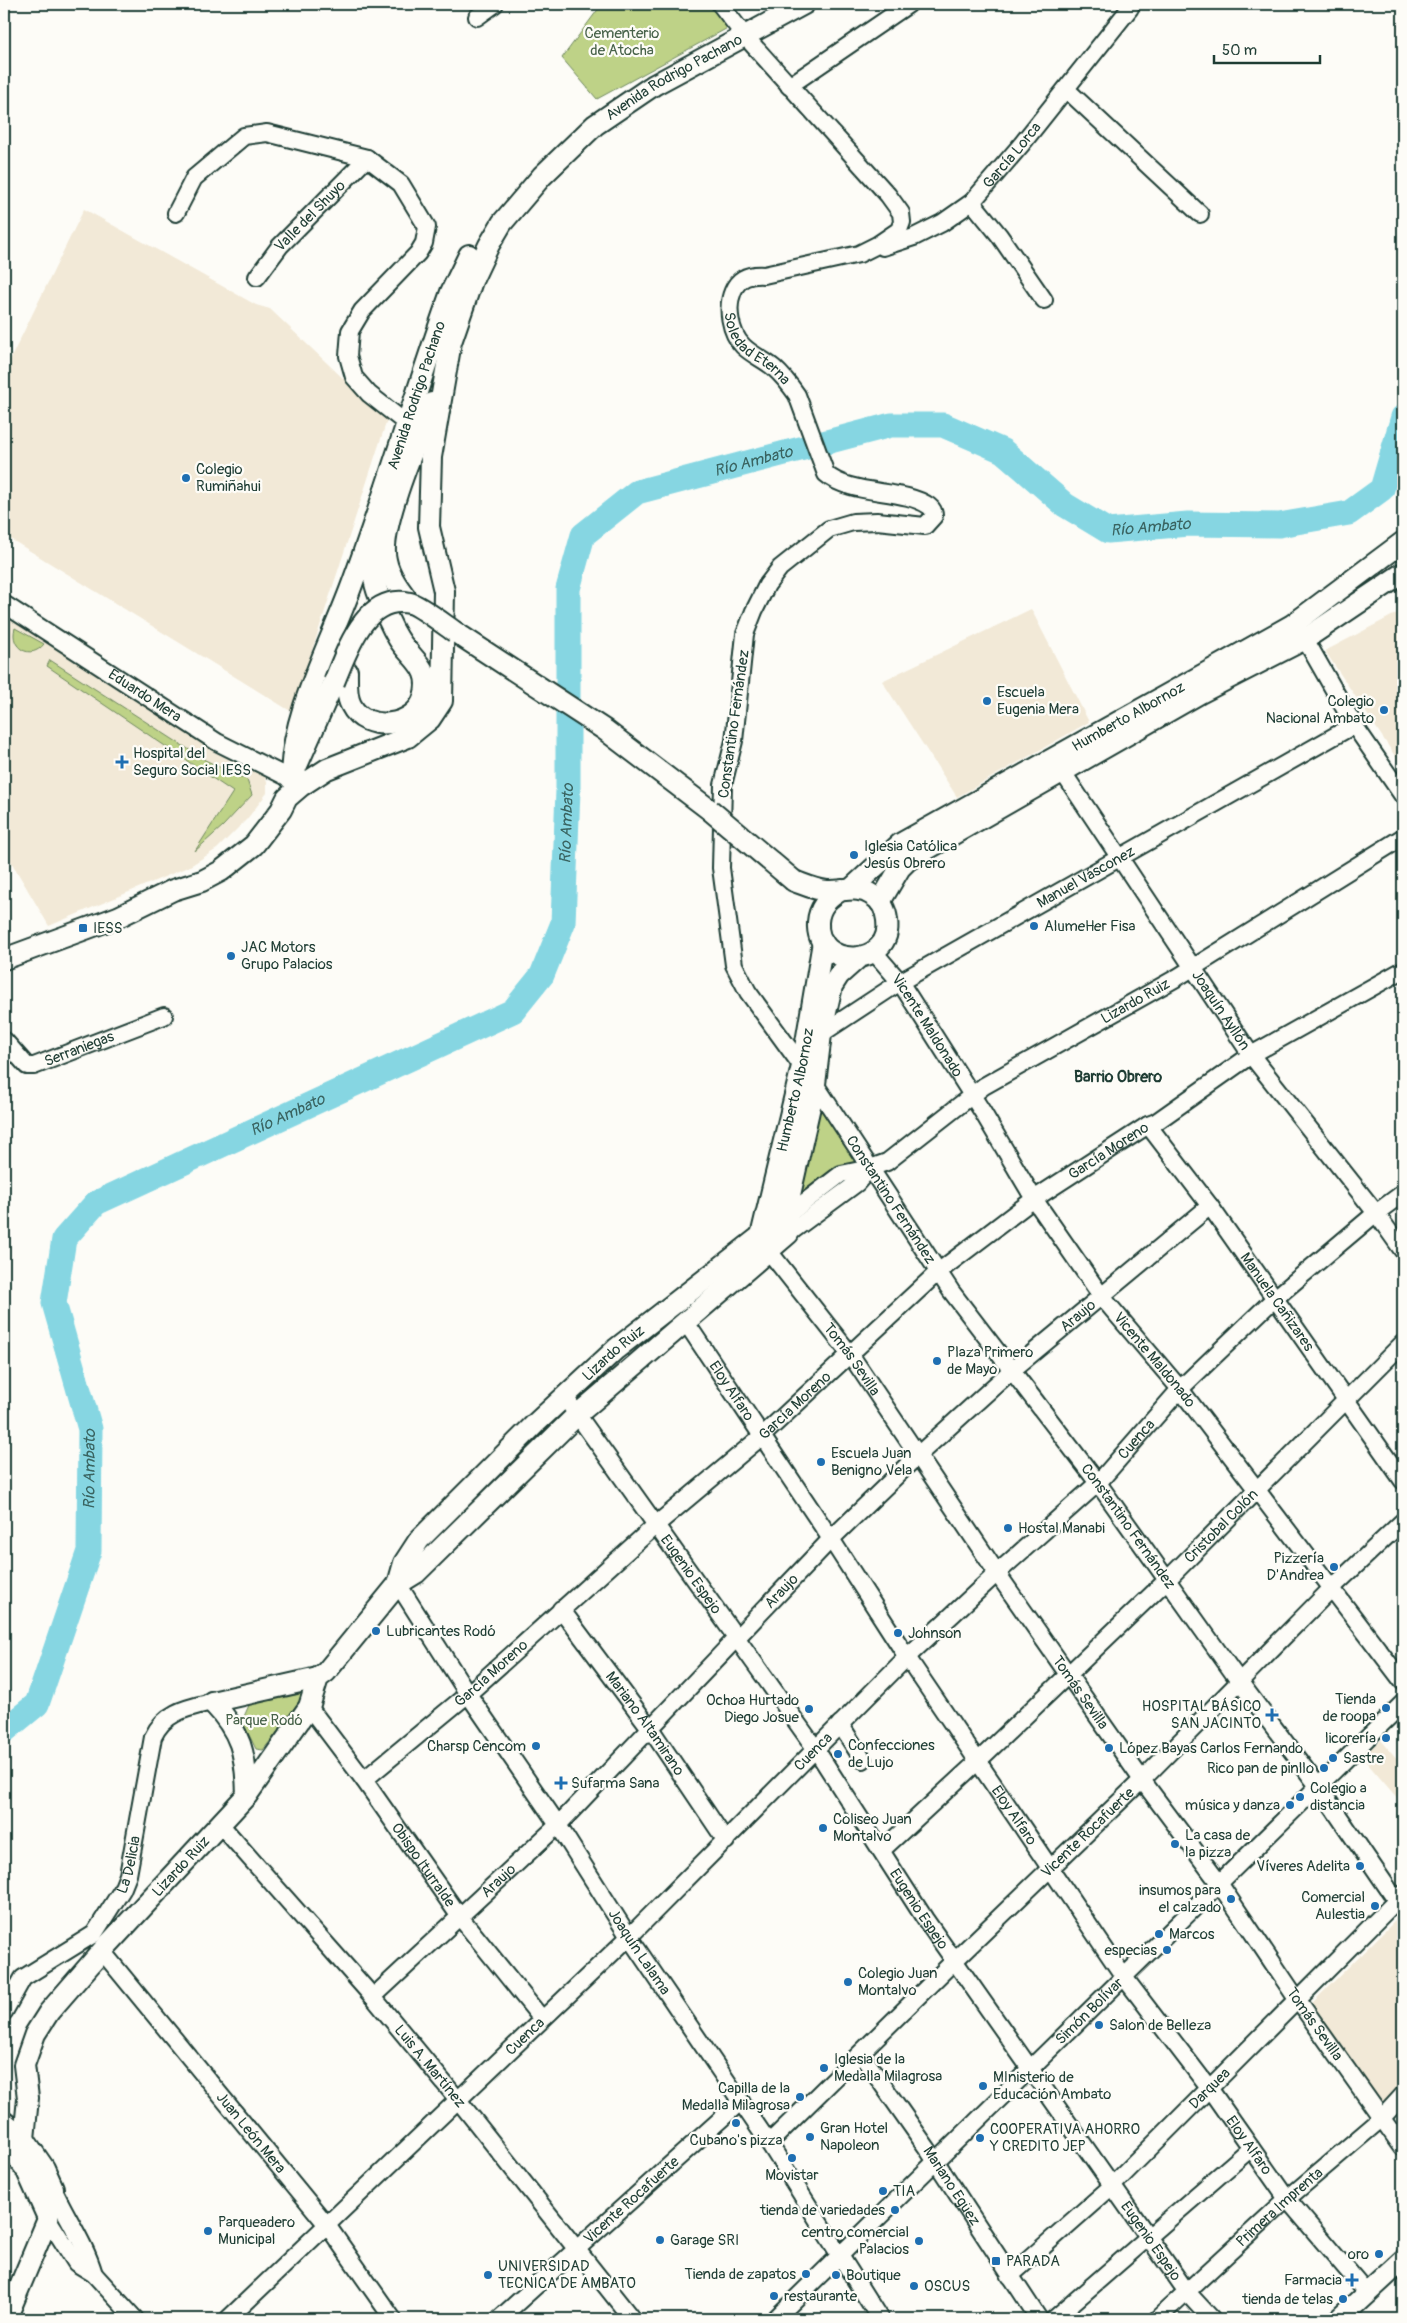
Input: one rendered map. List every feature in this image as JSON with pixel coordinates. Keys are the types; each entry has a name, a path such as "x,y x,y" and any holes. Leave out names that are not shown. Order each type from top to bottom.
{"main road":[{"name":"Avenida Rodrigo Pachano","path":"445,372 451,342 472,281 489,245 502,223 542,176 595,125 621,106 740,30 776,4"},
{"name":"Avenida Rodrigo Pachano","path":"296,782 291,755 300,719 371,532 451,292 473,247 500,205 527,172 558,141 592,113 627,89 740,30 804,4"},
{"path":"445,372 410,458 386,530 385,559 396,585 410,603 605,730 710,810 794,881 820,912"},
{"path":"296,782 408,737 430,719 442,702 444,591 429,527 431,457 445,372"},
{"path":"371,532 372,576 375,586 398,639 415,657 426,677 424,698 414,715 395,723 377,723 360,716 351,705 348,692 341,677 353,651 369,625 387,613 407,611 455,632"},
{"name":"Humberto Albornoz","path":"1298,632 1403,542"},
{"name":"Humberto Albornoz","path":"847,890 900,844 1058,764 1403,573"},
{"path":"4,959 118,917 187,884 198,873 227,855 243,841 296,782 321,744 355,634 364,621 388,604 410,603"},
{"name":"Humberto Albornoz","path":"880,902 900,868 908,860 1058,764"},
{"path":"794,881 827,891 847,890 872,895 880,902 886,912 888,923 886,934 881,944 866,955 838,955 823,942 819,932 820,912 825,902 847,890"},
{"name":"Humberto Albornoz","path":"764,1243 802,1066 823,942"},
{"name":"Humberto Albornoz","path":"787,1225 815,1084 821,1034 832,986 839,975 866,955"},
{"name":"Lizardo Ruiz","path":"398,1584 404,1563 420,1540 564,1396 616,1349 787,1225"},
{"name":"Lizardo Ruiz","path":"26,2169 24,2065 35,2034 49,2012 102,1951 247,1795 309,1707 318,1678 326,1672 398,1584 416,1573 578,1414 685,1322 764,1243"},
{"name":"La Delicia","path":"212,1702 318,1678"},
{"path":"212,1702 229,1720 241,1742 247,1795"},
{"path":"4,2120 14,2120 26,2105"},
{"path":"6,2319 56,2217 53,2188 26,2105"},
{"path":"4,2120 24,2139 44,2168 53,2188"},
{"path":"4,2140 26,2169 56,2217"},
{"path":"1339,2319 1367,2293 1402,2268"},
{"path":"1357,2319 1402,2268"}],"street":[{"path":"477,16 495,4"},
{"path":"720,4 789,86 909,4"},
{"name":"García Lorca","path":"860,254 914,237 942,223 972,202 1066,89 1130,8"},
{"name":"Soledad Eterna","path":"789,86 888,196 901,214 902,222 899,230 860,254 764,275 751,274 742,279 735,287 728,301 731,322 742,345 774,368 790,384 800,403 822,465 832,479 856,487 918,501 929,506 933,510 934,516"},
{"path":"1066,89 1200,214"},
{"path":"176,212 194,178 244,136 267,133 367,158 401,184 427,227 424,242 418,253 362,311 350,332 348,356 354,377 368,394 407,424"},
{"name":"Valle del Shuyo","path":"257,277 280,246 367,158"},
{"path":"972,202 999,236 1044,300"},
{"name":"Constantino Fernández","path":"934,516 925,526 877,521 853,522 829,529 780,568 767,585 745,634 734,741 723,785 721,868 734,965 748,992 815,1084 938,1272 1011,1371 1098,1483 1239,1681 1400,1897"},
{"name":"Eduardo Mera","path":"4,604 217,742 296,782"},
{"path":"1298,632 1354,725 1403,796"},
{"name":"Manuel Vásconez","path":"821,1034 900,982 1354,725"},
{"name":"Joaquín Ayllón","path":"1058,764 1251,1055 1376,1213 1403,1251"},
{"name":"Lizardo Ruiz","path":"787,1225 841,1174 870,1168 887,1162 984,1086 1192,968 1403,837"},
{"name":"Vicente Maldonado","path":"866,955 900,982 982,1112 1034,1200 1102,1297 1180,1389 1403,1682"},
{"name":"García Moreno","path":"364,1780 468,1694 656,1524 761,1437 938,1272 1034,1200 1148,1125 1156,1122 1251,1055 1403,970"},
{"name":"Serraniegas","path":"4,1040 31,1067 164,1016"},
{"name":"Manuela Cañizares","path":"1148,1125 1210,1206 1403,1480"},
{"name":"Cuenca","path":"228,2319 629,1937 726,1841 815,1748 907,1658 997,1572 1098,1483 1180,1389 1274,1299 1376,1213 1403,1193"},
{"name":"Araujo","path":"373,1998 558,1825 831,1539 918,1455 1011,1371 1210,1206"},
{"name":"Tomás Sevilla","path":"764,1243 850,1354 1068,1675 1142,1780 1219,1883 1297,1999 1403,2148"},
{"name":"Eloy Alfaro","path":"685,1322 831,1539 907,1658 1050,1871 1124,1977 1209,2088 1287,2199 1367,2293"},
{"name":"Cristobal Colón","path":"882,1850 1167,1580 1403,1343"},
{"name":"Eugenio Espejo","path":"564,1396 815,1748 925,1919 1030,2070 1187,2292 1212,2319"},
{"name":"Vicente Rocafuerte","path":"769,2143 955,1960 1050,1871 1332,1588 1403,1521"},
{"name":"Joaquín Lalama","path":"398,1584 468,1694 558,1825 629,1937 769,2143 880,2319"},
{"name":"Mariano Altamirano","path":"561,1609 650,1728 726,1841"},
{"name":"La Delicia","path":"4,2012 23,1978 94,1934 122,1890 128,1874 153,1737 157,1729 171,1715 180,1710 212,1702"},
{"name":"Simón Bolívar","path":"775,2319 937,2163 1403,1703"},
{"name":"Obispo Iturralde","path":"309,1707 364,1780 460,1917 542,2018"},
{"path":"840,1724 863,1760"},
{"name":"Luis A. Martínez","path":"219,1823 373,1998 459,2101 576,2252 632,2319"},
{"name":"Darquea","path":"1010,2276 1112,2186 1400,1897"},
{"name":"Juan León Mera","path":"102,1951 327,2225 393,2319"},
{"name":"Mariano Egüez","path":"861,2054 937,2163 1039,2319"},
{"name":"Primera Imprenta","path":"1157,2319 1287,2199 1381,2119 1403,2095"},
{"name":"Vicente Rocafuerte","path":"499,2319 576,2252 741,2102"},
{"path":"1054,2319 1251,2148"},
{"path":"56,2217 76,2262 94,2274 135,2319"}],"shaded area":[{"name":"Colegio Rumiñahui","path":"84,209 256,305 270,309 387,420 292,712 4,535 4,372"},
{"name":"Hospital del Seguro Social IESS","path":"4,608 56,640 216,752 263,773 267,781 267,793 247,819 217,849 190,866 49,926 6,853 4,854"},
{"name":"Escuela Eugenia Mera","path":"1031,609 1089,722 957,797 882,681"},
{"name":"Colegio Nacional Ambato","path":"1403,610 1403,768 1325,651"},
{"path":"1381,1740 1403,1766 1403,1796 1399,1800 1361,1756"},
{"path":"1403,1913 1403,2086 1384,2107 1309,2006"}],"green space":[{"name":"Cementerio de Atocha","path":"602,4 717,4 735,24 597,99 562,58"},
{"path":"15,628 44,644 39,649 33,651 22,650 15,641"},
{"path":"50,660 205,760 247,780 252,795 223,826 195,851 233,792 47,666"},
{"path":"819,1108 860,1163 797,1205"},
{"name":"Parque Rodó","path":"299,1694 304,1699 263,1750 256,1749 242,1721 250,1703"}],"waterway":[{"name":"Río Ambato","path":"4,1731 37,1704 89,1551 90,1429 54,1303 64,1239 96,1203 513,1011 542,975 563,923 568,790 568,589 583,535 637,492 891,425 943,425 1003,451 1065,505 1108,531 1188,524 1279,525 1349,513 1382,489 1403,417"}],"place":[{"name":"Colegio Rumiñahui","path":"186,478"},
{"name":"Escuela Eugenia Mera","path":"987,701"},
{"name":"Colegio Nacional Ambato","path":"1384,710"},
{"name":"Hospital del Seguro Social IESS","path":"122,762"},
{"name":"Iglesia Católica Jesús Obrero","path":"854,855"},
{"name":"AlumeHer Fisa","path":"1034,926"},
{"name":"IESS","path":"83,928"},
{"name":"JAC Motors Grupo Palacios","path":"231,956"},
{"name":"Plaza Primero de Mayo","path":"937,1361"},
{"name":"Escuela Juan Benigno Vela","path":"821,1462"},
{"name":"Hostal Manabi","path":"1008,1528"},
{"name":"Pizzería D'Andrea","path":"1334,1567"},
{"name":"Lubricantes Rodó","path":"376,1631"},
{"name":"Johnson","path":"898,1633"},
{"name":"Tienda de roopa","path":"1386,1708"},
{"name":"Ochoa Hurtado Diego Josue","path":"809,1709"},
{"name":"HOSPITAL BÁSICO SAN JACINTO","path":"1272,1715"},
{"name":"licorería","path":"1386,1738"},
{"name":"Charsp Cencom","path":"536,1746"},
{"name":"López Bayas Carlos Fernando","path":"1109,1748"},
{"name":"Confecciones de Lujo","path":"838,1754"},
{"name":"Sastre","path":"1333,1758"},
{"name":"Rico pan de pinllo","path":"1324,1768"},
{"name":"Sufarma Sana","path":"561,1783"},
{"name":"Colegio a distancia","path":"1300,1797"},
{"name":"música y danza","path":"1290,1805"},
{"name":"Coliseo Juan Montalvo","path":"823,1828"},
{"name":"La casa de la pizza","path":"1175,1844"},
{"name":"Víveres Adelita","path":"1360,1866"},
{"name":"insumos para el calzado","path":"1231,1899"},
{"name":"Comercial Aulestia","path":"1375,1906"},
{"name":"Marcos","path":"1159,1934"},
{"name":"especias","path":"1167,1950"},
{"name":"Colegio Juan Montalvo","path":"848,1982"},
{"name":"Salon de Belleza","path":"1099,2025"},
{"name":"Iglesia de la Medalla Milagrosa","path":"824,2068"},
{"name":"MInisterio de Educación Ambato","path":"983,2086"},
{"name":"Capilla de la Medalla Milagrosa","path":"800,2097"},
{"name":"Cubano's pizza","path":"736,2123"},
{"name":"Gran Hotel Napoleon","path":"810,2137"},
{"name":"COOPERATIVA AHORRO Y CREDITO JEP","path":"980,2138"},
{"name":"Movistar","path":"792,2158"},
{"name":"TIA","path":"883,2191"},
{"name":"tienda de variedades","path":"895,2210"},
{"name":"Parqueadero Municipal","path":"208,2231"},
{"name":"Garage SRI","path":"660,2240"},
{"name":"centro comercial Palacios","path":"919,2241"},
{"name":"oro","path":"1379,2254"},
{"name":"PARADA","path":"996,2261"},
{"name":"Tienda de zapatos","path":"806,2274"},
{"name":"UNIVERSIDAD TECNICA DE AMBATO","path":"488,2275"},
{"name":"Boutique","path":"836,2275"},
{"name":"Farmacia","path":"1352,2280"},
{"name":"OSCUS","path":"914,2286"},
{"name":"restaurante","path":"774,2296"},
{"name":"tienda de telas","path":"1343,2299"}],"district":[{"name":"Barrio Obrero","path":"1118,1077"}]}
